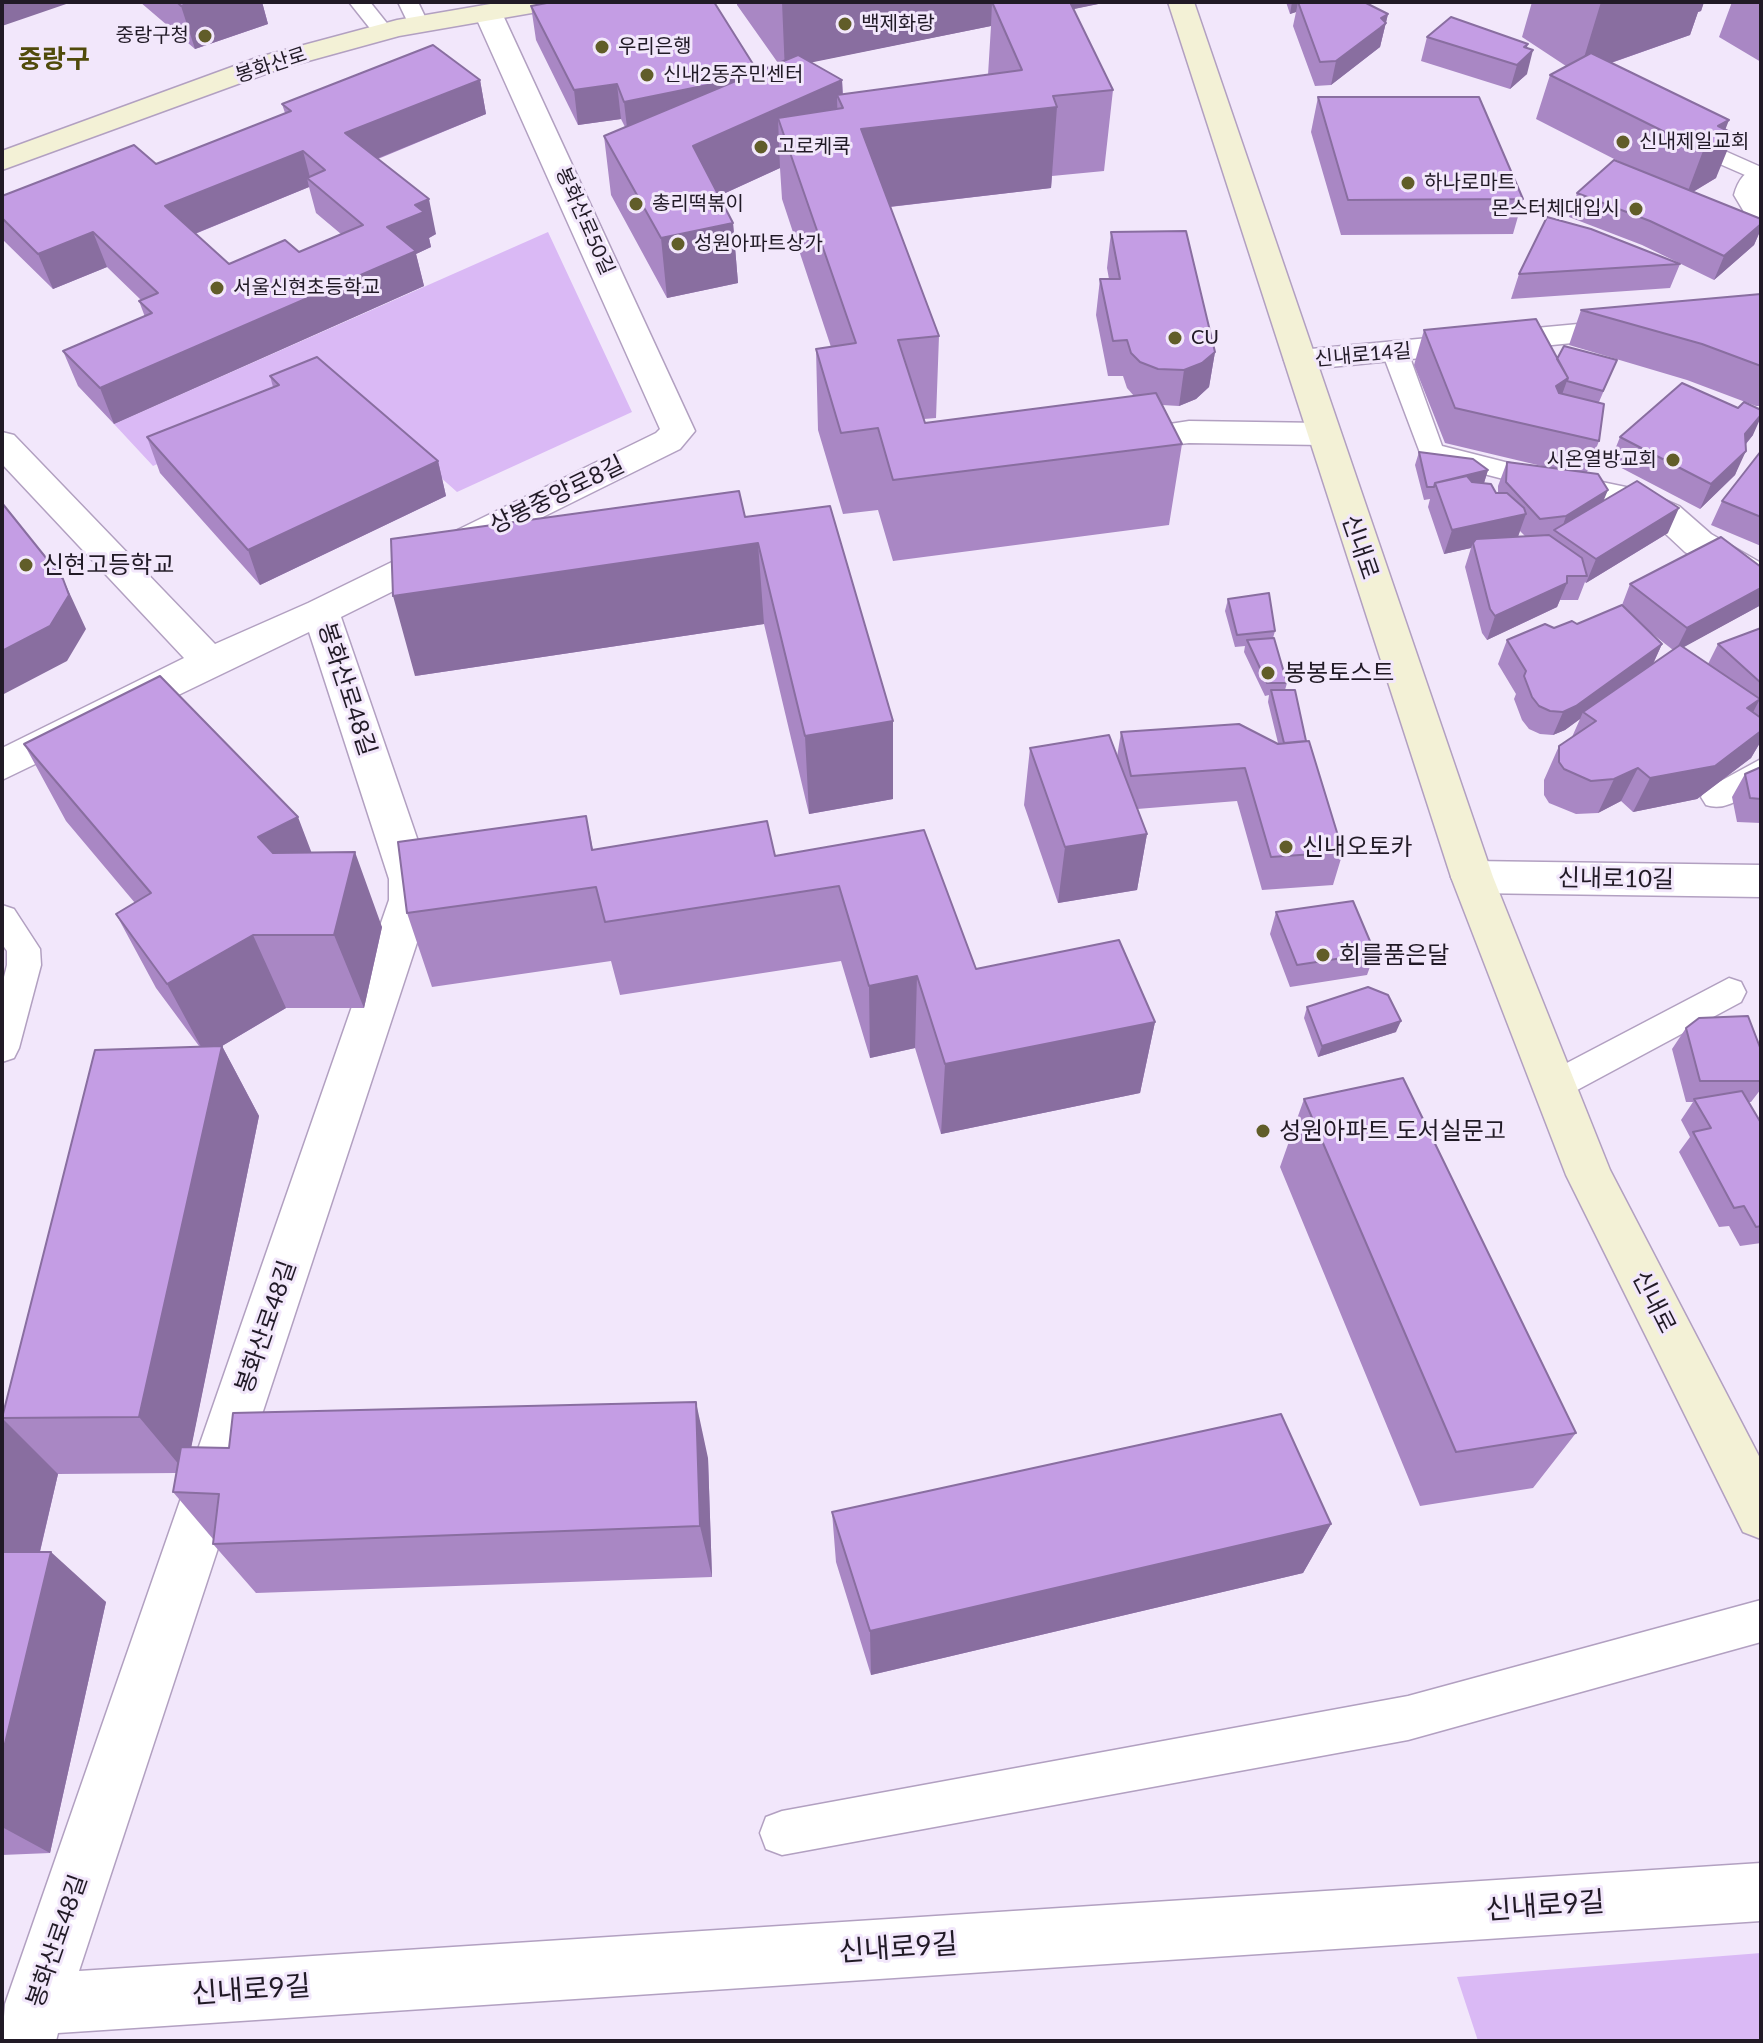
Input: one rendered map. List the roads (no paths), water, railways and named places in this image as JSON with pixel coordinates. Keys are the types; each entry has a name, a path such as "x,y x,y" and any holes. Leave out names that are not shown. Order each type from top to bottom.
{"main road":[{"name":"봉화산로","path":"2,161 269,63 383,32 413,14 488,13 549,2"},
{"name":"신내로","path":"1181,2 1472,877 1589,1175 1761,1514"}],"street":[{"name":"봉화산로50길","path":"488,13 678,431"},
{"path":"1761,175 1752,184 1749,195 1761,216"},
{"name":"신내로14길","path":"1300,360 1669,326"},
{"name":"상봉중앙로8길","path":"2,765 668,441 678,431"},
{"path":"1162,435 1189,432 1323,434"},
{"path":"2,443 210,662"},
{"path":"1554,483 1633,499 1666,514 1698,543 1761,579"},
{"name":"봉화산로48길","path":"21,2016 410,900 410,879 321,612"},
{"name":"신내로10길","path":"1472,877 1761,881"},
{"name":"신내로9길","path":"21,2016 1761,1892"}],"lane":[{"path":"359,2 383,32"},
{"path":"1659,129 1761,175"},
{"path":"1395,352 1431,452 1554,483"},
{"path":"1717,797 1761,770"},
{"path":"2,918 23,949 24,965 2,1048"},
{"path":"1554,1086 1729,992"},
{"path":"782,1833 1408,1718 1761,1621"}],"place":[{"name":"백제화랑","path":"845,24"},
{"name":"중랑구청","path":"205,36"},
{"name":"우리은행","path":"602,47"},
{"name":"신내2동주민센터","path":"647,75"},
{"name":"신내제일교회","path":"1623,142"},
{"name":"고로케쿡","path":"761,147"},
{"name":"하나로마트","path":"1408,183"},
{"name":"총리떡볶이","path":"636,204"},
{"name":"몬스터체대입시","path":"1636,209"},
{"name":"성원아파트상가","path":"678,244"},
{"name":"서울신현초등학교","path":"217,288"},
{"name":"CU","path":"1175,338"},
{"name":"시온열방교회","path":"1673,460"},
{"name":"신현고등학교","path":"26,565"},
{"name":"봉봉토스트","path":"1268,673"},
{"name":"신내오토카","path":"1286,847"},
{"name":"회를품은달","path":"1323,955"},
{"name":"성원아파트 도서실문고","path":"1263,1131"}],"district":[{"name":"중랑구","path":"54,60"}]}
